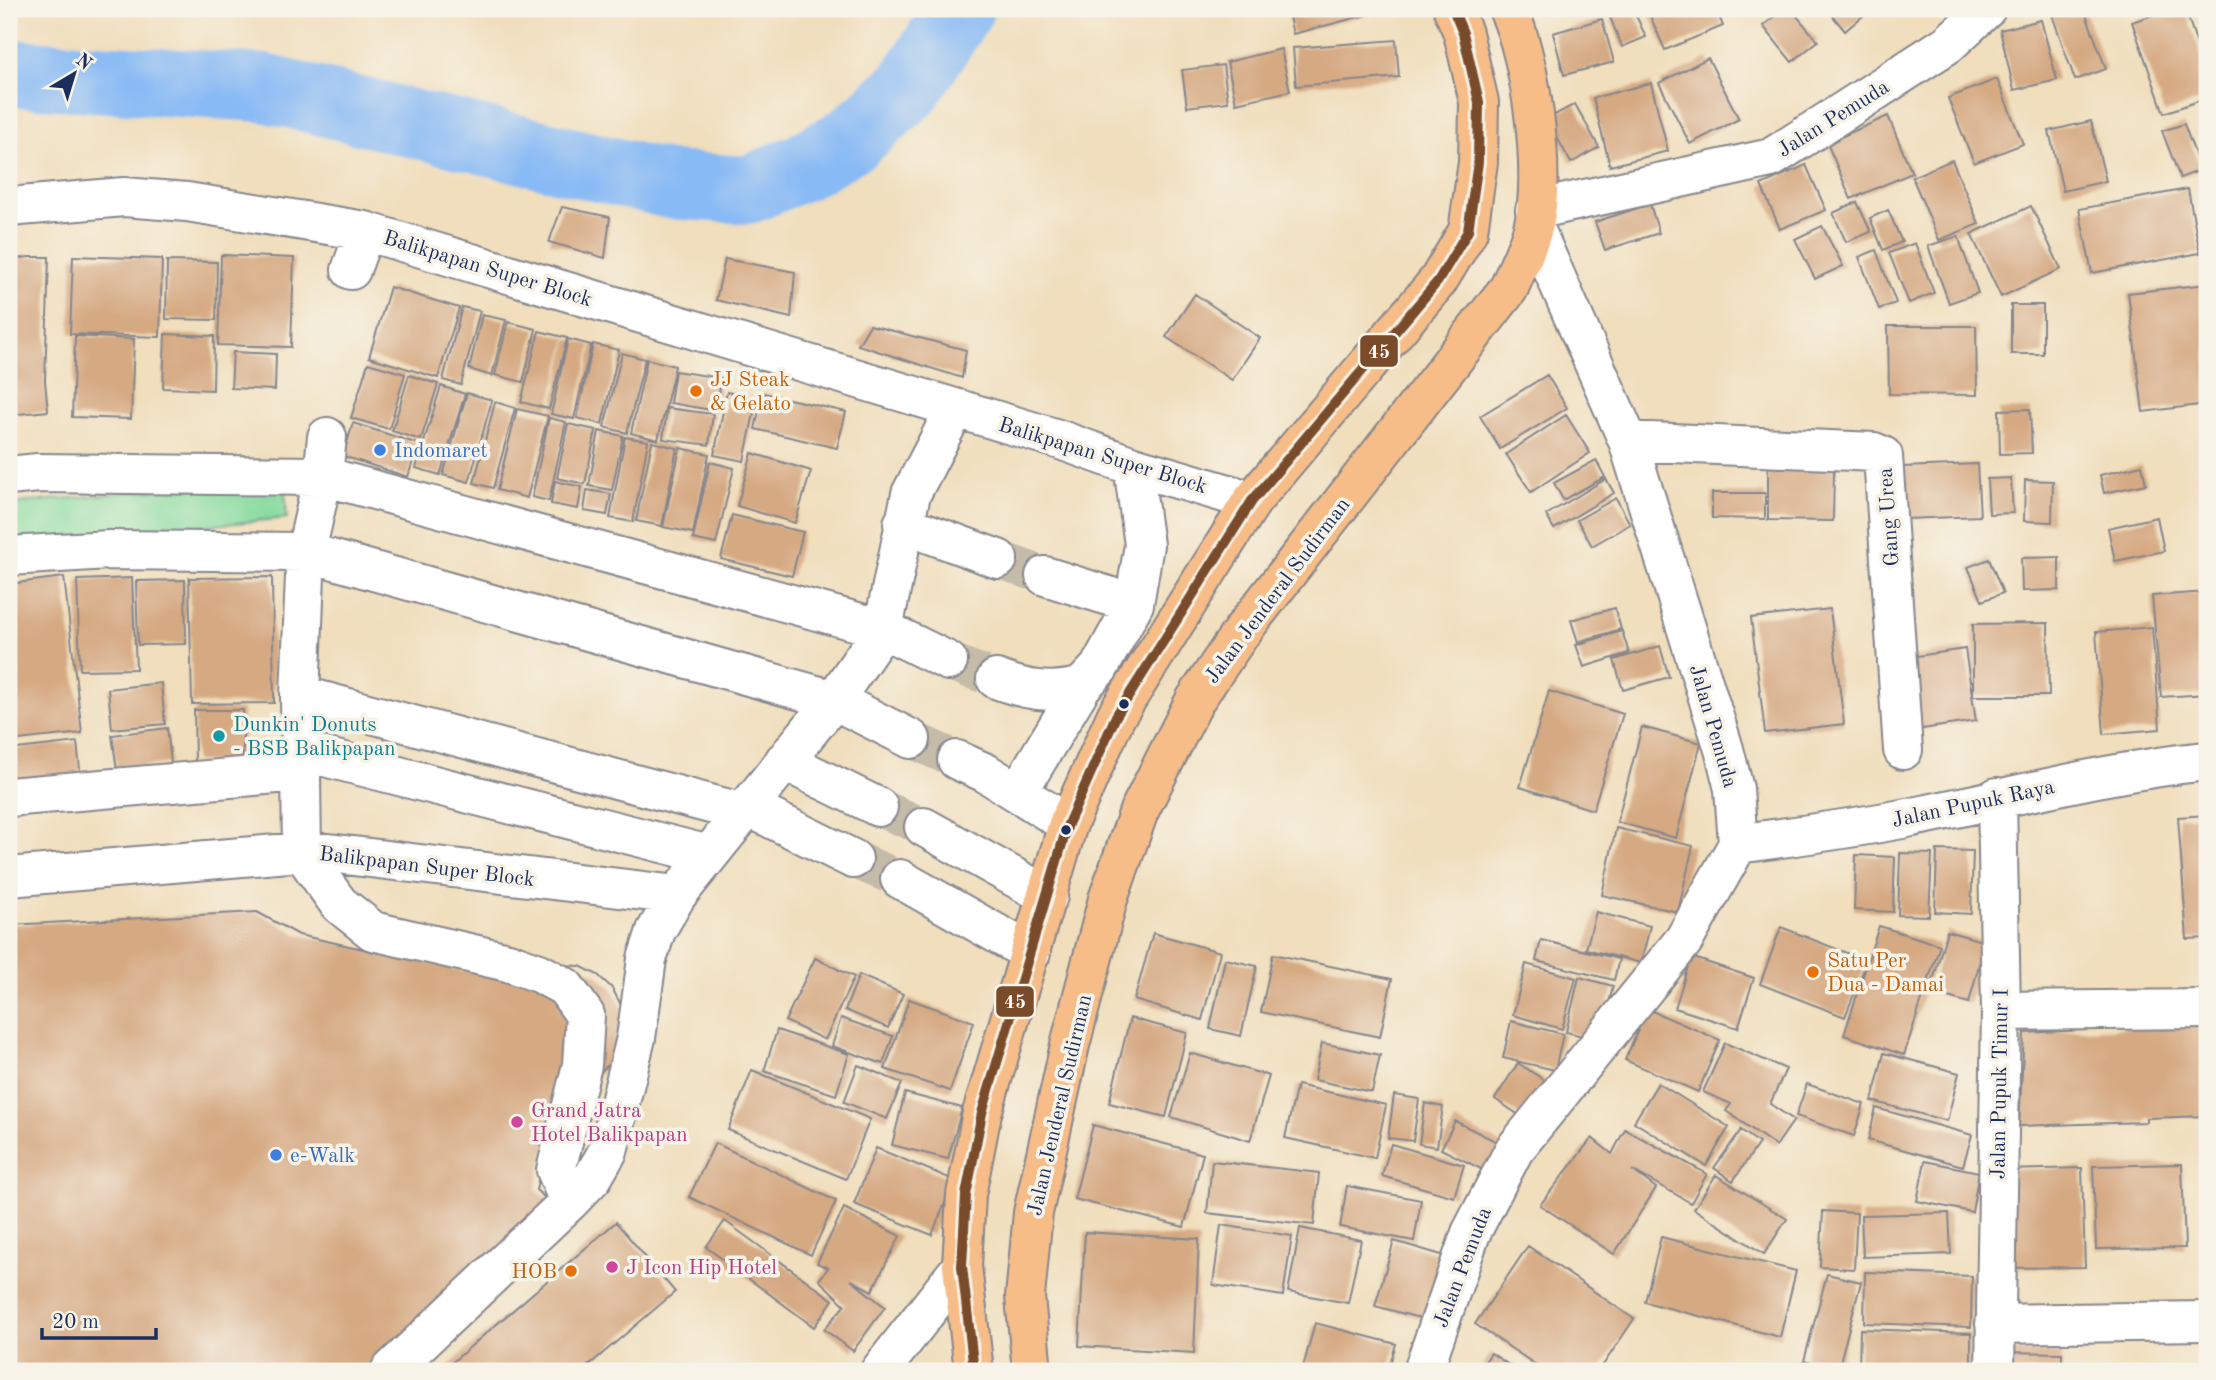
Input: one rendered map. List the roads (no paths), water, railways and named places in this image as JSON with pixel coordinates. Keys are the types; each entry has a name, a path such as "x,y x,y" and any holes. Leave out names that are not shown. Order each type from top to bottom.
{"highway":[{"path":"974,1371 962,1265 966,1195 982,1113 1068,824 1116,716 1252,501 1438,281 1468,231 1478,162 1479,102 1463,33 1453,9"},
{"name":"Jalan Jenderal Sudirman","path":"1032,1371 1025,1297 1033,1213 1070,1045 1108,899 1139,811 1213,672 1508,288 1534,218 1539,161 1527,78 1508,9"}],"street":[{"name":"Jalan Pemuda","path":"1423,1371 1471,1233 1514,1150 1684,940 1738,844 1734,789 1724,749 1628,441 1534,218 1771,158 1948,44 1986,9"},
{"name":"Balikpapan Super Block","path":"9,207 124,197 187,202 365,231 1055,438 1133,466 1252,501"},
{"path":"351,270 365,231"},
{"path":"390,1371 593,1177 608,1151 636,1038 647,959 656,931 677,895 834,700 883,629 903,524 921,470 955,409"},
{"path":"327,437 323,477 306,552 300,695 302,852 339,904 373,931 508,962 540,973 565,987 585,1014 582,1065 556,1170 569,1202"},
{"name":"Gang Urea","path":"1628,441 1874,452 1883,456 1903,750"},
{"path":"1018,792 1082,686 1099,668 1134,604 1144,545 1133,466"},
{"path":"9,476 38,473 323,477 883,629 948,661"},
{"path":"903,524 998,559"},
{"path":"9,556 109,550 306,552 834,700 911,738"},
{"path":"1045,576 1134,604"},
{"path":"996,679 1024,688 1058,693 1082,686"},
{"path":"1082,686 1116,716"},
{"path":"300,695 746,810 853,859"},
{"path":"957,760 1018,792 1068,824"},
{"path":"785,761 878,807"},
{"name":"Jalan Pupuk Raya","path":"1738,844 1907,818 1997,797 2170,765 2207,761"},
{"path":"9,797 301,762 709,855"},
{"name":"Jalan Pupuk Timur I","path":"1995,1371 2001,1011 1997,797"},
{"path":"924,827 1048,896"},
{"name":"Balikpapan Super Block","path":"9,877 302,852 677,895"},
{"path":"900,879 1031,953"},
{"path":"2001,1011 2207,1009"},
{"path":"880,1371 962,1265"},
{"path":"1996,1325 2207,1321"}],"waterway":[{"path":"9,73 264,88 670,185 748,190 802,167 853,138 908,89 960,9"}],"tunnel":[{"path":"998,559 1045,576"},
{"path":"948,661 996,679"},
{"path":"911,739 957,760"},
{"path":"878,807 924,827"},
{"path":"853,859 900,879"}],"place":[{"name":"JJ Steak & Gelato","path":"696,391"},
{"name":"Indomaret","path":"380,450"},
{"name":"Dunkin' Donuts - BSB Balikpapan","path":"219,736"},
{"name":"Satu Per Dua - Damai","path":"1813,972"},
{"name":"Grand Jatra Hotel Balikpapan","path":"517,1122"},
{"name":"e-Walk","path":"276,1155"},
{"name":"J Icon Hip Hotel","path":"612,1267"},
{"name":"HOB","path":"571,1271"}]}
